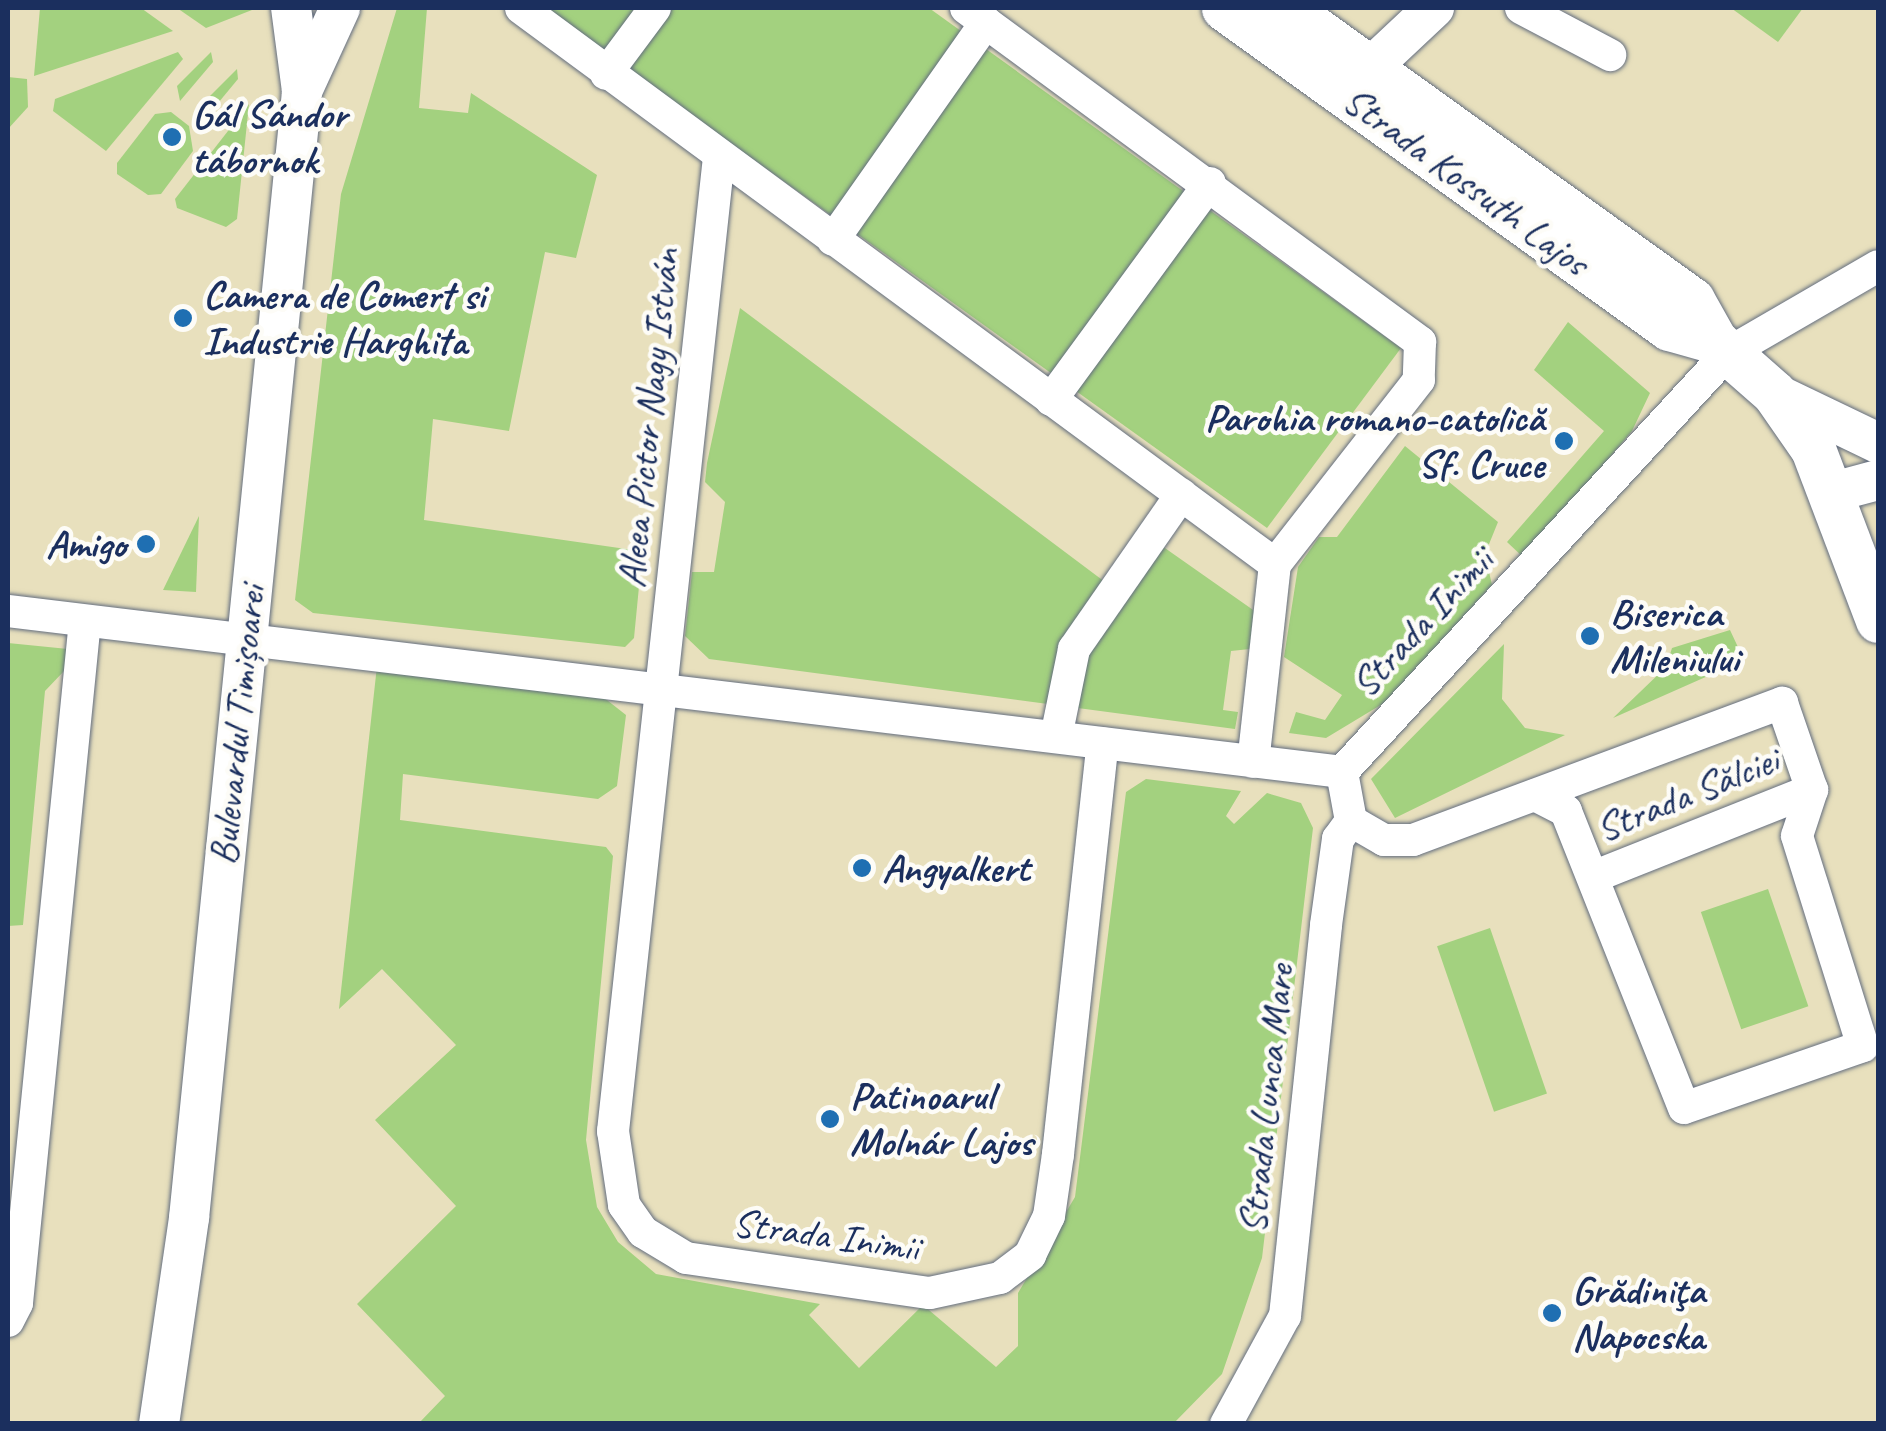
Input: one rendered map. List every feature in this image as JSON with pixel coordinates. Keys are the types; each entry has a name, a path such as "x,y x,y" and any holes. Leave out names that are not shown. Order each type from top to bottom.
{"main road":[{"name":"Strada Kossuth Lajos","path":"1224,8 1669,328 1721,347"},
{"name":"Strada Kossuth Lajos","path":"1290,9 1692,300 1721,347 1774,393 1833,492 1878,620"}],"street":[{"name":"Bulevardul Timișoarei","path":"160,1424 172,1359 302,91 292,8"},
{"name":"Bulevardul Timișoarei","path":"302,91 340,8"},
{"path":"520,8 1275,564"},
{"path":"606,74 655,8"},
{"path":"1370,68 1434,8"},
{"path":"1522,8 1610,55"},
{"path":"833,240 976,14 1409,327 1424,360 1420,380 1275,564 1253,762"},
{"name":"Aleea Pictor Nagy István","path":"661,688 719,157"},
{"path":"1051,400 1210,183"},
{"name":"Strada Inimii","path":"1342,772 1721,347 1878,266"},
{"name":"Strada Kossuth Lajos","path":"1774,393 1878,442"},
{"path":"1833,492 1878,480"},
{"path":"1056,737 1074,649 1181,495"},
{"path":"8,611 246,636 1342,772 1351,820"},
{"path":"8,1321 17,1303 85,621"},
{"name":"Strada Inimii","path":"661,688 613,1131 624,1205 643,1232 686,1258 930,1293 1012,1272 1050,1216 1103,743"},
{"name":"Strada Sălciei","path":"1351,820 1384,840 1413,840 1778,702 1791,714 1812,790 1796,836 1866,1034 1856,1050 1684,1108 1562,804 1535,795"},
{"name":"Strada Sălciei","path":"1593,878 1812,790"},
{"name":"Strada Lunca Mare","path":"1226,1424 1285,1316 1326,925 1338,839 1351,820"},
{"name":"Bulevardul Timișoarei","path":"172,1359 188,1424"}],"green space":[{"path":"40,8 141,8 173,31 34,76"},
{"path":"177,8 251,8 252,10 206,28"},
{"path":"397,8 427,8 419,108 468,113 471,93 597,175 576,258 545,252 509,431 433,419 424,520 633,550 641,566 634,638 625,647 313,613 295,600 341,194"},
{"path":"542,8 929,8 1401,348 1267,528"},
{"path":"1731,8 1803,8 1778,42"},
{"path":"178,52 183,59 106,151 53,111 55,99"},
{"path":"211,52 213,62 180,101 177,86"},
{"path":"237,69 238,79 204,120 201,105"},
{"path":"8,77 27,79 28,107 8,129"},
{"path":"249,104 237,219 226,227 177,208 175,199"},
{"path":"171,112 189,126 193,151 161,194 148,195 117,174 117,163 155,114"},
{"path":"740,308 1125,597 1162,546 1256,612 1250,649 1231,651 1223,710 1238,712 1235,729 709,659 685,636 692,572 714,572 725,502 705,482"},
{"path":"1568,322 1650,393 1632,431 1524,558 1507,542 1604,431 1534,370"},
{"path":"1405,446 1498,522 1485,554 1492,585 1384,703 1326,738 1289,733 1296,712 1325,720 1342,695 1284,657 1298,567 1319,537 1337,537"},
{"path":"199,516 196,592 163,590"},
{"path":"1730,630 1744,660 1613,718 1666,667 1672,648"},
{"path":"8,643 68,649 65,670 45,691 23,925 8,926"},
{"path":"1504,644 1502,699 1525,728 1565,735 1395,818 1371,779"},
{"path":"377,666 598,693 626,715 617,786 598,799 403,774 400,820 606,847 613,856 586,1140 597,1207 618,1242 656,1274 820,1304 809,1315 859,1368 923,1305 996,1367 1018,1346 1018,1293 1075,1197 1126,792 1146,779 1241,791 1226,816 1234,824 1267,793 1301,803 1313,828 1262,1258 1222,1374 1174,1423 419,1423 445,1396 357,1304 456,1206 375,1120 456,1045 382,969 339,1009"},
{"path":"1768,889 1808,1006 1741,1029 1701,912"},
{"path":"1490,928 1547,1093 1494,1112 1437,946"}],"place":[{"name":"Gál Sándor tábornok","path":"172,137"},
{"name":"Camera de Comert si Industrie Harghita","path":"183,318"},
{"name":"Parohia romano-catolică Sf. Cruce","path":"1564,441"},
{"name":"Amigo","path":"146,544"},
{"name":"Biserica Mileniului","path":"1590,636"},
{"name":"Angyalkert","path":"862,868"},
{"name":"Patinoarul Molnár Lajos","path":"830,1119"},
{"name":"Grădiniţa Napocska","path":"1552,1313"}]}
